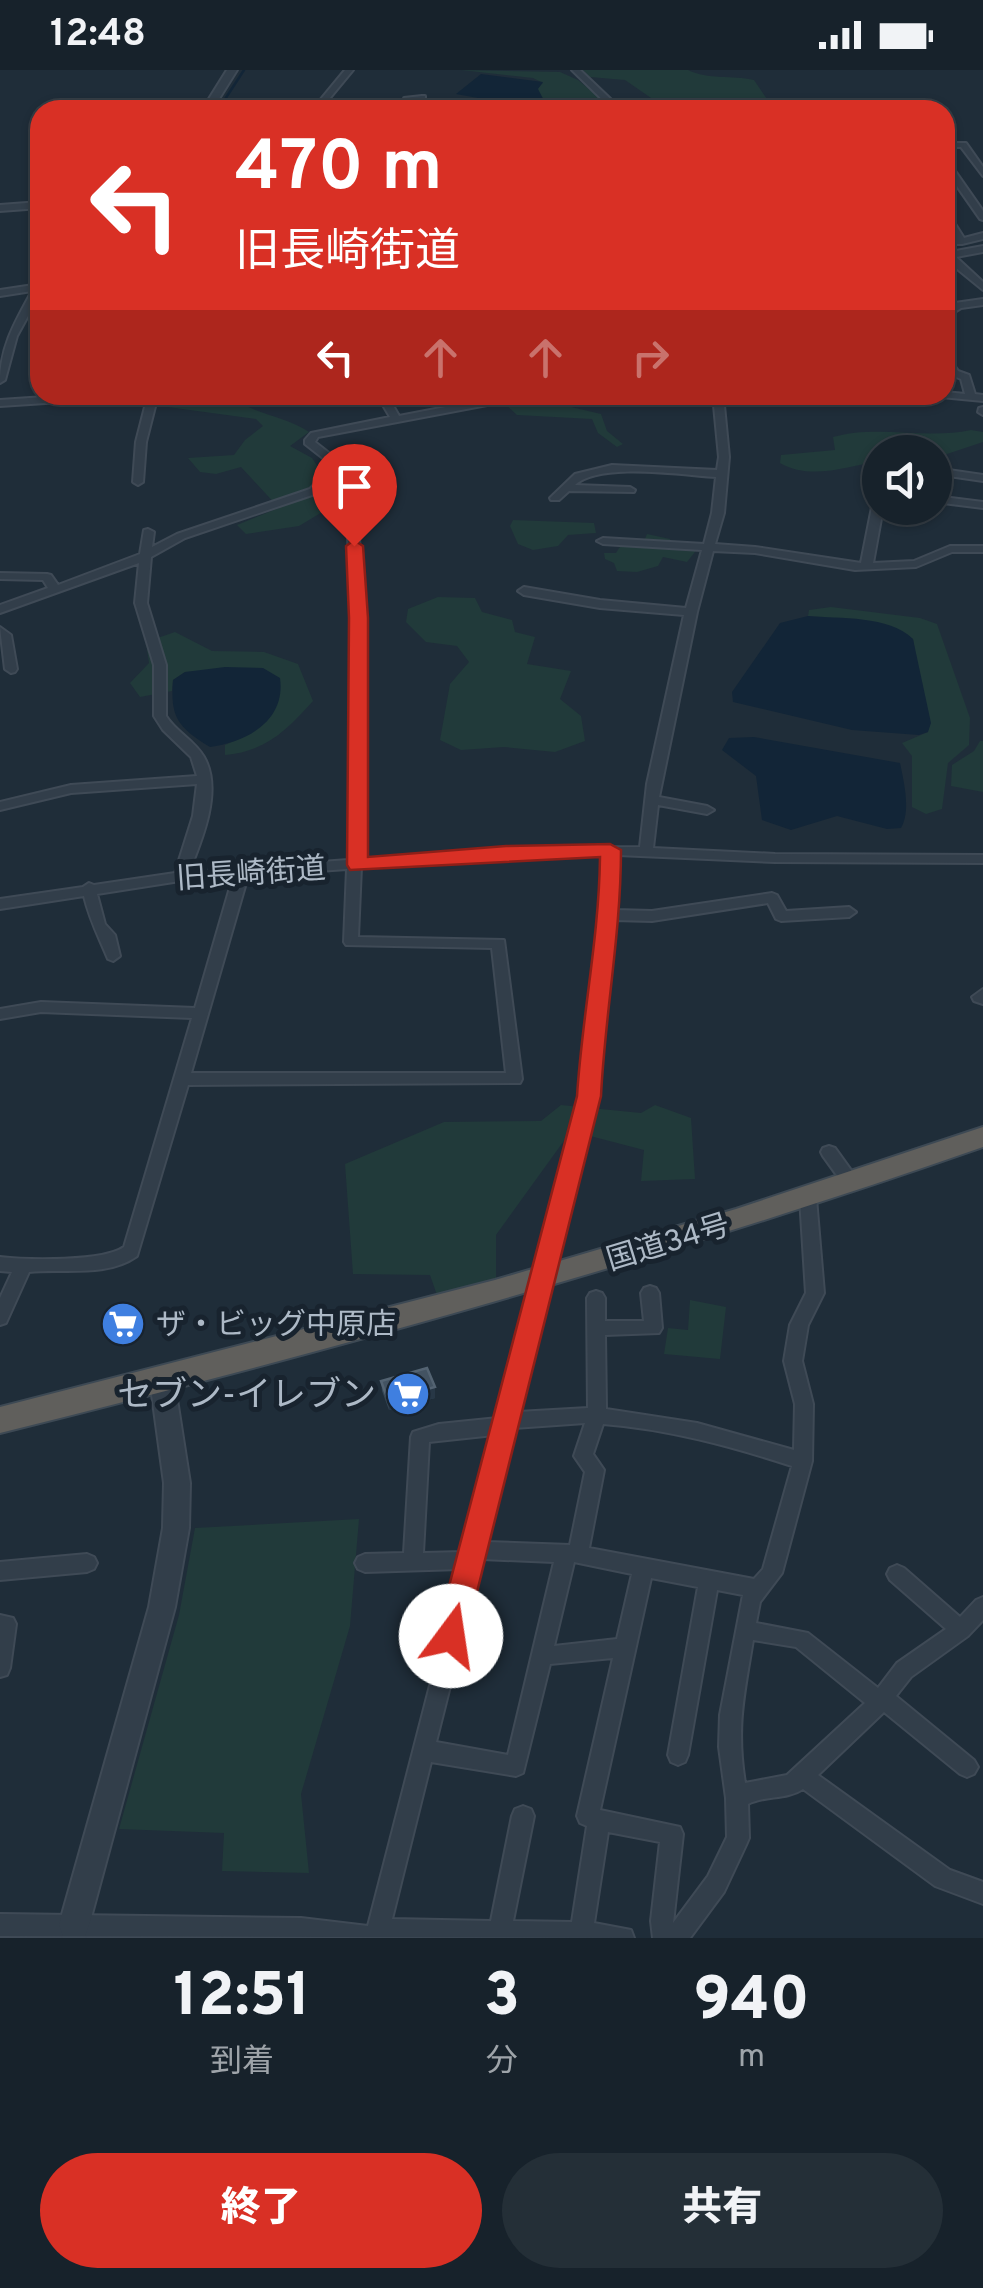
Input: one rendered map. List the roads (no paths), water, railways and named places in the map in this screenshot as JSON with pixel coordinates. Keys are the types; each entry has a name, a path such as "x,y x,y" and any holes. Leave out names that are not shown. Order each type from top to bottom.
{"highway":[{"name":"国道34号","path":"0,1420 542,1280 852,1184 983,1138"}],"street":[{"path":"214,100 232,70"},
{"path":"324,100 348,70"},
{"path":"576,70 608,100"},
{"path":"407,100 422,98"},
{"path":"955,144 963,144 983,176 955,180"},
{"path":"955,185 983,217"},
{"path":"0,208 30,205"},
{"path":"955,230 962,241"},
{"path":"955,241 983,236"},
{"path":"955,254 983,250"},
{"path":"955,262 983,287"},
{"path":"0,293 30,288"},
{"path":"955,302 958,305"},
{"path":"955,307 983,302"},
{"path":"0,380 12,336 30,304"},
{"path":"955,373 965,377 977,398"},
{"path":"0,403 30,401"},
{"path":"138,482 141,442 150,405"},
{"path":"388,405 395,418"},
{"path":"181,1079 514,1079 499,943 352,942 357,865 354,482 310,440 326,431 468,405"},
{"path":"646,852 654,784 664,752 691,612 710,547 723,474 719,405"},
{"path":"0,609 146,554 181,536 314,491 340,466"},
{"path":"630,490 560,493 579,476 612,468 723,474"},
{"path":"630,468 631,506"},
{"path":"952,473 983,478"},
{"path":"952,501 983,505"},
{"path":"866,566 874,525"},
{"path":"148,532 141,604 160,664 160,716 200,759 203,780 198,831 180,876"},
{"path":"603,541 791,554 837,566 916,564 950,548 983,548"},
{"path":"0,576 48,577 54,588"},
{"path":"524,591 600,604 691,612"},
{"path":"0,631 5,636 11,669"},
{"path":"0,806 72,789 203,780"},
{"path":"654,800 707,810"},
{"path":"376,1935 589,1096 593,1017 610,915 610,850"},
{"name":"旧長崎街道","path":"0,904 180,876 241,875 506,852 610,850 775,858 983,859"},
{"path":"0,1264 110,1262 126,1257 241,875"},
{"path":"89,888 98,926 108,935 113,956"},
{"path":"610,915 652,916 772,898 781,916 850,912"},
{"path":"0,1014 40,1008 200,1013"},
{"path":"829,1152 852,1184"},
{"path":"643,1568 588,1816 672,1834 662,1921 664,1938 682,1931 716,1884 738,1838 729,1747 730,1715 751,1598 772,1573 803,1460 804,1404 793,1361 799,1324 814,1293 808,1198"},
{"path":"0,1318 23,1266"},
{"path":"596,1328 653,1328 650,1294"},
{"path":"422,1750 516,1766 542,1656 595,1470 583,1456 597,1414 596,1298"},
{"path":"74,1925 162,1607 176,1528 177,1482 162,1380"},
{"path":"413,1562 420,1437 442,1428 597,1414 640,1418 803,1460"},
{"path":"365,1563 471,1555 572,1554 759,1589"},
{"path":"0,1571 86,1563"},
{"path":"897,1574 961,1630"},
{"path":"678,1754 708,1580"},
{"path":"737,1798 753,1790 792,1785 880,1702 904,1670 961,1630 983,1606"},
{"path":"0,1624 6,1624 0,1668"},
{"path":"745,1630 801,1639 880,1702 890,1704 966,1767"},
{"path":"542,1656 624,1648"},
{"path":"802,1776 944,1878 983,1893"},
{"path":"500,1932 523,1816"},
{"path":"581,1933 599,1820"},
{"path":"0,1925 301,1929 376,1935 581,1933 622,1938"}],"water":[{"path":"481,74 543,82 538,89 544,100 489,100 456,94"},
{"path":"808,616 878,622 913,639 931,723 928,732 919,735 852,730 733,702 732,692 780,623"},
{"path":"263,668 280,678 280,693 271,717 262,726 238,740 210,747 178,720 173,680 185,672"},
{"path":"754,737 900,763 906,805 901,828 887,829 837,816 791,830 762,820 756,776 722,750 729,738"}],"waterway":[{"path":"224,100 244,70"}],"place":[{"name":"ザ・ビッグ中原店","path":"123,1324"},
{"name":"セブン-イレブン","path":"408,1394"}]}
